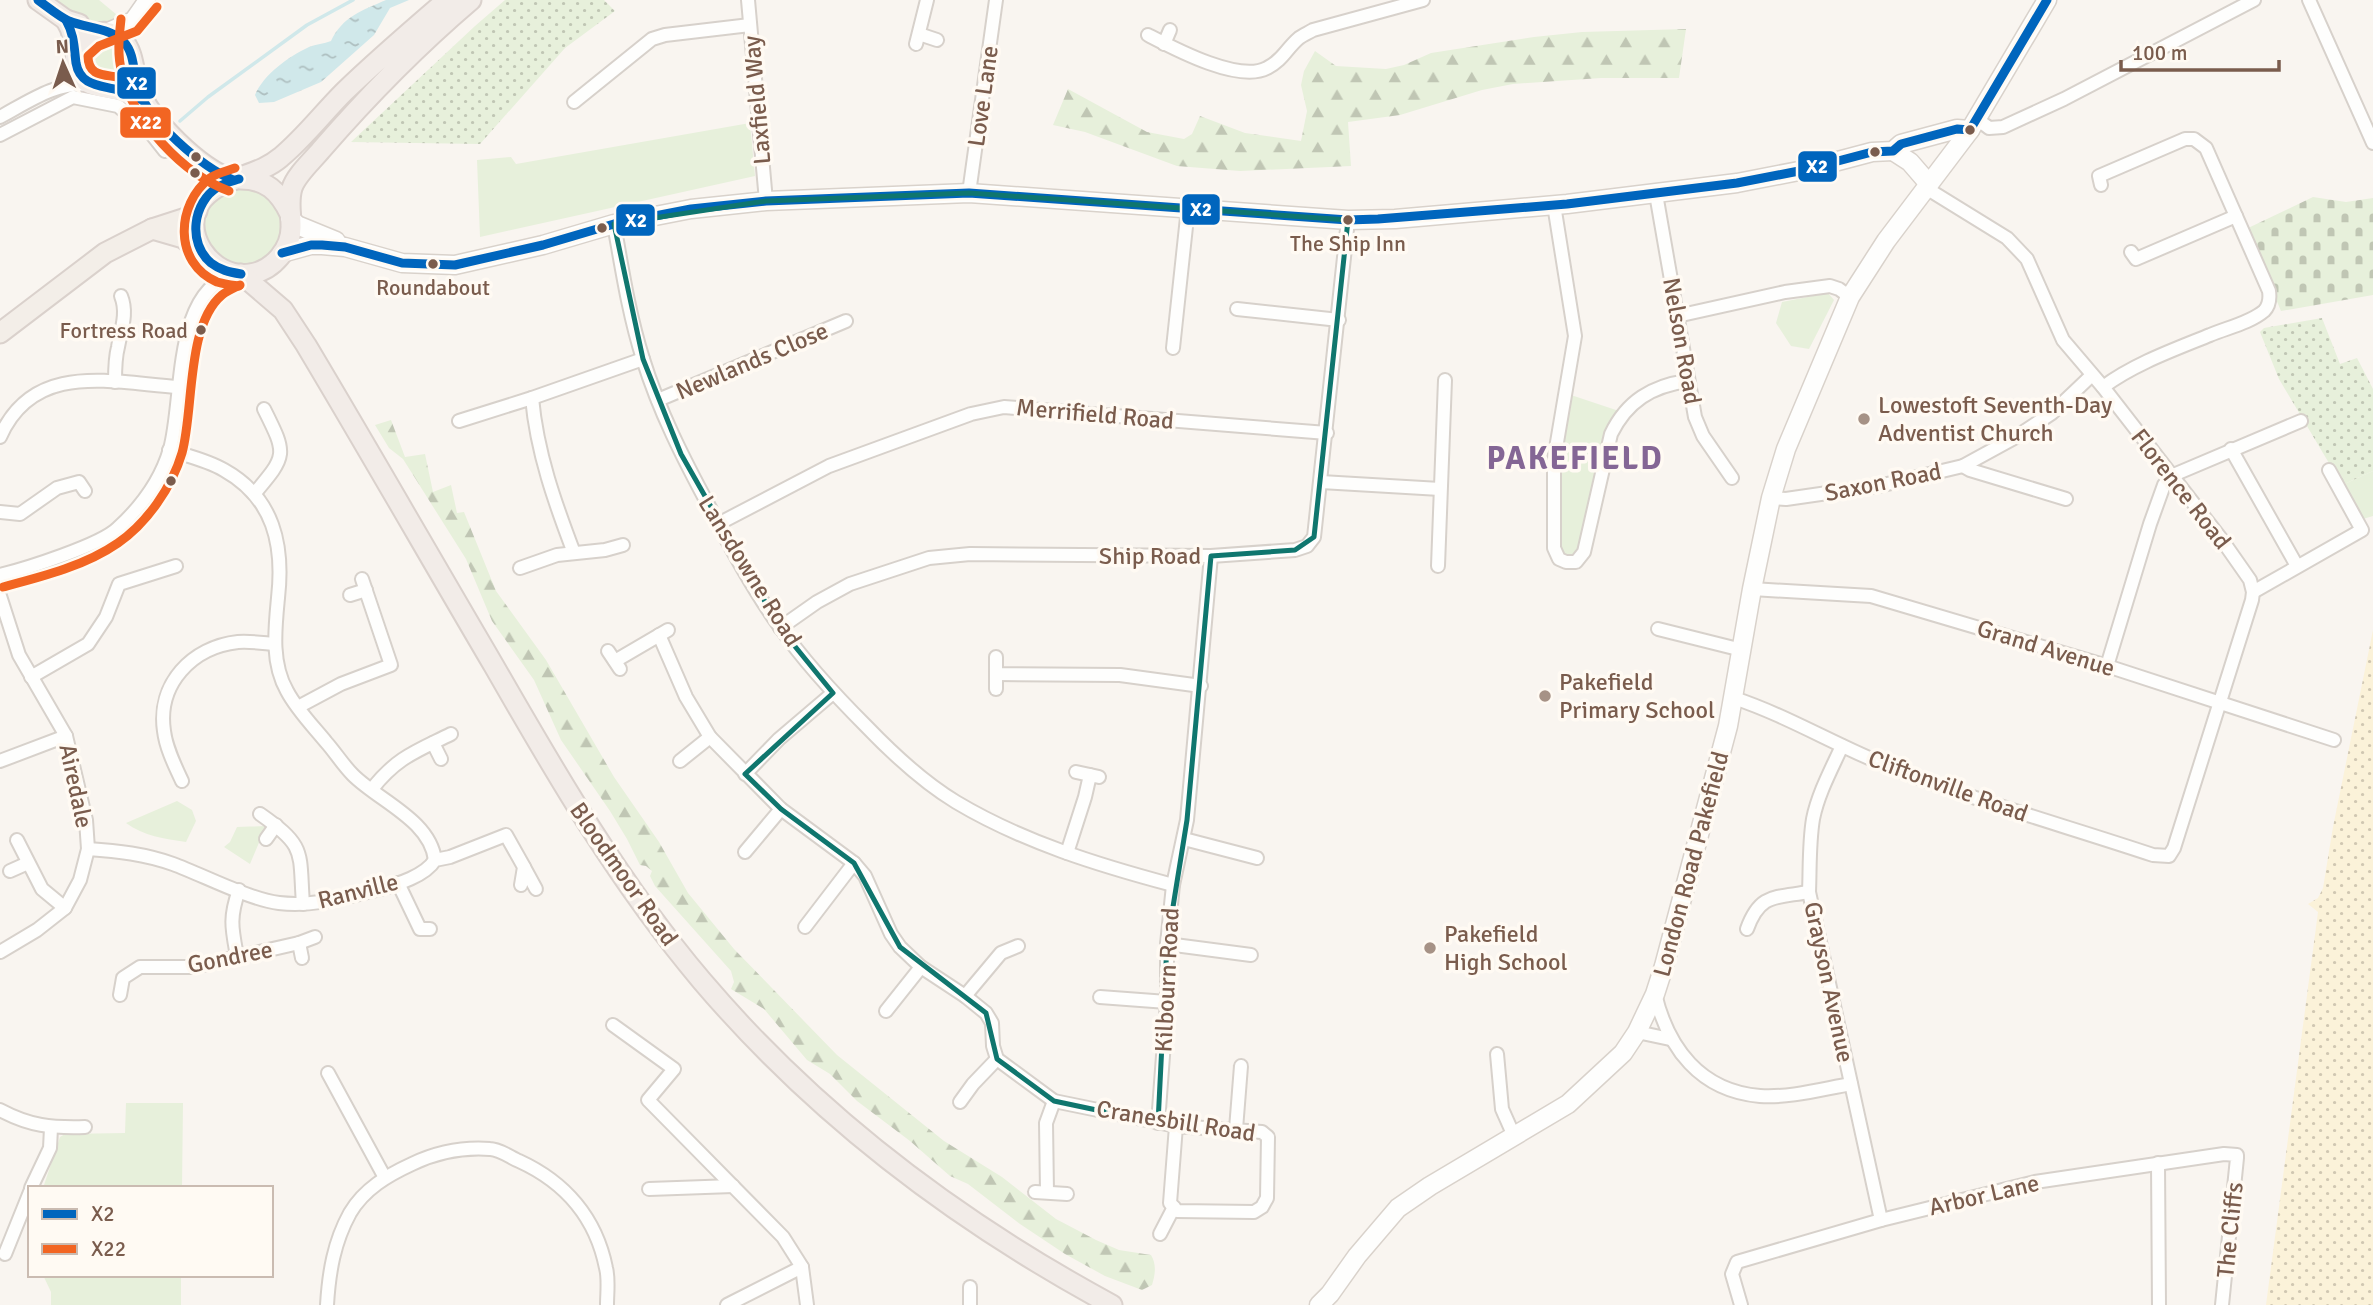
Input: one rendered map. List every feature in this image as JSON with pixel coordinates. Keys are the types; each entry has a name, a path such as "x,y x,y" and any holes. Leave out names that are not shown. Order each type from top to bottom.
{"highway":[{"path":"38,0 66,20 121,38 131,58 144,101 191,157 221,176 253,179 273,188 290,216"},
{"path":"197,209 213,189 255,173 280,158 353,83 447,0"},
{"path":"283,310 275,273 280,255 290,236 293,184 408,58 471,0"},
{"path":"66,20 75,38 80,76 100,87 125,92 144,101"},
{"path":"76,57 85,39 103,32"},
{"path":"100,87 123,80 131,58"},
{"path":"191,157 201,183 196,238 204,254 218,268 238,274 283,310"},
{"path":"238,274 263,270 280,255"},
{"name":"Bloodmoor Road","path":"283,310 345,411 564,788 625,881 702,981 793,1077 869,1146 934,1195 1017,1251 1112,1305"}],"main road":[{"name":"London Road Pakefield","path":"1326,1301 1357,1256 1398,1208 1568,1104 1623,1053 1637,1032 1655,994 1690,874 1734,698 1752,589 1771,498 1786,449 1850,297 1886,241 1974,124 2047,0"},
{"path":"1893,151 1901,144 1974,124"},
{"path":"290,216 297,225 345,247 402,263 455,265 543,245 614,224 691,209 766,201 969,193 1348,219 1395,219 1554,205 1737,183 1804,170 1872,152 1893,151 1910,162 1928,186"},
{"path":"0,332 105,253 152,229 186,218 197,209"},
{"path":"152,229 183,238 204,254"},
{"path":"280,255 311,245 345,247"}],"street":[{"path":"131,58 133,20 147,0"},
{"name":"Laxfield Way","path":"748,0 766,201"},
{"path":"927,0 918,39 937,40"},
{"name":"Love Lane","path":"969,193 996,0"},
{"path":"1148,35 1230,70 1265,70 1283,58 1298,39 1313,30 1423,0"},
{"path":"1974,124 1989,128 2003,127 2254,0"},
{"path":"2309,0 2373,144"},
{"path":"103,32 133,20"},
{"path":"574,102 652,39 665,34 750,25"},
{"path":"1164,44 1170,30"},
{"path":"56,88 64,80 76,57"},
{"path":"0,117 56,88 79,84 100,87"},
{"path":"0,135 73,97 118,106 150,132 165,151"},
{"path":"2098,177 2185,139 2194,139 2206,148 2269,291 2268,305 2263,311 2118,376 2102,387"},
{"name":"Florence Road","path":"1928,186 2007,238 2027,259 2063,340 2222,540 2250,580 2253,592"},
{"name":"Nelson Road","path":"1656,194 1695,417 1703,436 1732,478"},
{"path":"1554,205 1575,336 1554,460 1554,548 1559,559 1576,562 1584,552 1611,434 1617,421 1649,391 1687,381"},
{"path":"1173,348 1188,208"},
{"path":"2135,260 2236,216"},
{"name":"Ship Road","path":"780,628 817,602 850,584 929,558 970,554 1211,556 1295,550 1307,546 1314,537 1321,482 1348,219"},
{"name":"Lansdowne Road","path":"614,224 631,314 643,359 681,454 718,524 780,628 833,692 893,754 954,800 1004,828 1067,853 1173,885"},
{"path":"204,254 209,290"},
{"path":"0,575 23,570 99,540 116,530 147,497 160,475 169,450 187,335 209,290 223,278 238,274"},
{"path":"1677,316 1785,292 1830,286 1850,297"},
{"path":"115,382 127,301"},
{"path":"1237,309 1339,320"},
{"name":"Newlands Close","path":"658,400 846,321"},
{"path":"465,415 532,398 643,359"},
{"name":"Saxon Road","path":"1771,498 1786,499 1883,485 1963,466 2052,414 2092,375"},
{"path":"1438,566 1445,380"},
{"path":"0,437 5,425 22,406 43,390 65,382 115,382 179,387"},
{"path":"532,398 537,442 553,498 574,554"},
{"name":"Merrifield Road","path":"718,524 829,466 971,414 1004,407 1327,433"},
{"path":"254,494 277,466 281,454 281,443 265,424 264,409"},
{"path":"2108,666 2150,524 2164,485 2171,476 2301,421"},
{"path":"2231,449 2297,566"},
{"path":"169,450 200,459 225,471 254,494 267,512 277,536 281,560 275,644 278,668 287,691 353,775 414,824 433,846 436,860"},
{"path":"1963,466 2066,499"},
{"path":"2220,702 2253,592 2362,530 2329,470"},
{"path":"0,512 20,514 57,488 80,482"},
{"path":"1321,482 1440,489"},
{"path":"523,569 557,555 574,554 617,543"},
{"name":"Kilbourn Road","path":"1158,1123 1167,1002 1167,944 1173,885 1184,839 1201,686 1211,556"},
{"path":"119,584 176,566"},
{"path":"110,573 119,584"},
{"path":"31,677 88,644 106,617 119,584"},
{"path":"298,707 341,684 396,663 364,584 350,595"},
{"name":"Grand Avenue","path":"1752,589 1871,596 2108,666 2334,740"},
{"name":"Airedale","path":"0,596 19,655 66,736 86,820 88,849 80,880 65,908 37,930 0,952"},
{"path":"1658,629 1742,650"},
{"path":"614,660 664,633 686,697 710,737 781,809 854,863 865,876 891,934 900,947 921,967 986,1013 992,1023 993,1046 997,1059 960,1102"},
{"path":"182,782 164,734 162,713 167,691 175,675 193,659 216,647 238,642 275,644"},
{"path":"996,657 996,689"},
{"path":"996,674 1120,675 1201,686"},
{"path":"745,774 779,739 833,692"},
{"name":"Cliftonville Road","path":"1734,698 1926,781 2153,855 2169,856 2174,848 2220,702"},
{"path":"372,789 386,771 401,759 451,734"},
{"path":"0,761 66,736"},
{"path":"679,760 710,737"},
{"path":"433,743 441,759"},
{"name":"Grayson Avenue","path":"1842,746 1813,817 1809,892 1881,1220"},
{"path":"1067,853 1094,776 1076,772"},
{"path":"745,852 781,809"},
{"path":"260,814 292,839 301,857 303,904"},
{"path":"265,839 276,825"},
{"name":"Ranville","path":"88,849 133,852 171,863 276,903 303,904 330,902 398,883 430,869 436,860 506,835 536,889"},
{"path":"1184,839 1257,858"},
{"path":"17,840 42,889 65,908"},
{"path":"10,871 28,863"},
{"path":"794,919 808,929 854,863"},
{"path":"521,885 524,867"},
{"path":"398,883 421,932"},
{"path":"237,956 230,923 239,890"},
{"path":"1747,929 1754,910 1766,900 1809,892"},
{"name":"Gondree","path":"120,995 120,976 140,967 194,967 315,937"},
{"name":"Gondree","path":"299,943 302,958"},
{"path":"1167,944 1251,955"},
{"path":"965,996 1000,953 1018,946"},
{"path":"886,1011 921,967"},
{"path":"1655,994 1660,1016 1670,1039 1692,1066 1734,1090 1759,1096 1784,1095 1851,1084"},
{"path":"1100,997 1167,1002"},
{"path":"613,1026 674,1069 648,1100 783,1237 802,1267 807,1305"},
{"path":"1637,1032 1670,1039"},
{"path":"1497,1054 1502,1109 1514,1136"},
{"name":"Cranesbill Road","path":"997,1059 1054,1101 1158,1123 1262,1132 1268,1137 1267,1198 1262,1207 1254,1212 1177,1211 1174,1207"},
{"path":"1236,1129 1241,1066"},
{"path":"328,1073 384,1176"},
{"path":"1054,1101 1046,1123 1041,1192 1068,1194"},
{"path":"0,1110 19,1120 51,1128 85,1127"},
{"path":"1160,1234 1174,1207 1170,1203 1176,1126"},
{"path":"32,1186 50,1148 51,1128"},
{"path":"327,1305 329,1268 338,1239 358,1202 384,1176 433,1154 492,1149 540,1171 582,1209 594,1230 607,1271 607,1305"},
{"name":"Arbor Lane","path":"1741,1305 1732,1274 1737,1262 1881,1220 2035,1182 2224,1154 2237,1155"},
{"name":"The Cliffs","path":"2222,1305 2237,1155"},
{"path":"2158,1163 2159,1305"},
{"path":"649,1189 733,1186"},
{"path":"5,1254 25,1224 28,1204"},
{"path":"727,1305 802,1267"},
{"path":"970,1287 970,1305"}],"highlighted area":[{"path":"969,193 1348,220 1314,537 1295,550 1211,556 1187,820 1167,944 1158,1123 1054,1101 997,1059 986,1013 900,947 854,863 781,809 745,774 833,693 780,628 681,454 643,359 614,224 766,201"}],"green space":[{"path":"53,0 99,0 117,15 109,21 92,23 75,16"},
{"path":"505,0 604,0 615,11 565,48 480,144 351,142 475,26"},
{"path":"1686,29 1679,78 1601,78 1513,84 1482,90 1400,115 1348,122 1351,166 1240,171 1177,166 1085,132 1053,125 1068,89 1147,132 1184,139 1192,134 1200,116 1245,133 1301,141 1307,111 1301,85 1304,71 1315,51 1336,66 1386,69 1404,65 1431,53 1534,37 1582,32"},
{"path":"103,40 111,41 117,46 122,52 122,68 117,74 111,79 103,80 95,79 89,74 84,68 83,60 84,52 89,46 95,41"},
{"path":"750,123 755,176 480,237 477,160 511,157 516,164"},
{"path":"244,186 270,196 284,221 278,248 256,266 228,265 207,247 204,221 208,205 220,195"},
{"path":"2313,197 2346,202 2373,198 2373,295 2281,311 2246,229"},
{"path":"1828,293 1834,300 1809,349 1791,346 1776,323 1782,302"},
{"path":"2322,318 2340,364 2357,358 2373,389 2373,471 2342,485 2279,379 2260,332 2264,328"},
{"path":"1571,395 1619,411 1581,548 1575,557 1564,558 1558,551 1558,454"},
{"path":"391,420 405,457 425,454 433,492 451,485 457,513 464,512 496,591 546,660 614,777 659,842 688,893 734,949 837,1055 944,1141 1002,1177 1056,1219 1119,1250 1151,1255 1155,1270 1152,1285 1142,1290 1105,1276 1065,1254 968,1184 950,1176 910,1141 857,1101 830,1074 807,1060 764,1009 731,989 734,982 731,971 655,886 650,876 652,871 640,865 610,811 561,740 534,680 492,621 466,559 403,459 389,448 375,425"},
{"path":"2373,471 2373,516 2363,519 2342,485"},
{"path":"177,801 192,810 196,821 186,842 147,834 126,823"},
{"path":"266,826 250,864 224,847 230,842 237,827"},
{"path":"126,1103 183,1103 182,1186 44,1186 60,1137 65,1134 125,1133"},
{"path":"44,1277 181,1277 181,1305 51,1305 51,1292"}],"sand":[{"path":"2373,630 2373,1305 2266,1305 2318,912 2308,904 2318,898 2323,888"}],"water":[{"path":"386,0 409,0 390,8 374,35 321,82 274,102 259,103 255,95 259,87 278,67 309,47 331,41 347,20"}],"waterway":[{"path":"180,121 208,97 307,25 353,0"}],"transit line":[{"name":"X2","path":"38,0 69,21 119,37 128,47 144,101 164,128 206,165 233,180"},
{"name":"X2","path":"282,253 311,245 322,245 345,247 402,263 455,265 543,245 614,224 691,209 766,201 969,193 1348,220 1567,204 1737,183 1804,170 1872,152 1893,151 1901,144 1957,129 1970,130 2047,0"},
{"name":"X22","path":"149,90 122,78 95,72 88,56 99,46 137,31 157,7"},
{"name":"X22","path":"121,19 120,66 137,109 162,144 178,159 194,172 229,191"},
{"name":"X2","path":"66,20 72,36 78,71 82,76 92,83 144,101"},
{"name":"X22","path":"235,168 213,176 199,189 186,217 184,233 186,248 203,273 217,282 239,286"},
{"name":"X2","path":"239,179 220,186 203,202 198,212 196,234 203,255 211,263 241,274"},
{"name":"X22","path":"3,587 62,570 91,558 129,535 148,515 172,479 182,453 193,369 202,326 210,309 222,295 240,285"}],"place":[{"name":"The Ship Inn","path":"1348,220"},
{"name":"Roundabout","path":"433,264"},
{"name":"Fortress Road","path":"201,330"},
{"name":"Lowestoft Seventh-Day Adventist Church","path":"1864,419"},
{"name":"Pakefield Primary School","path":"1545,696"},
{"name":"Pakefield High School","path":"1430,948"}],"district":[{"name":"PAKEFIELD","path":"1575,458"}]}
